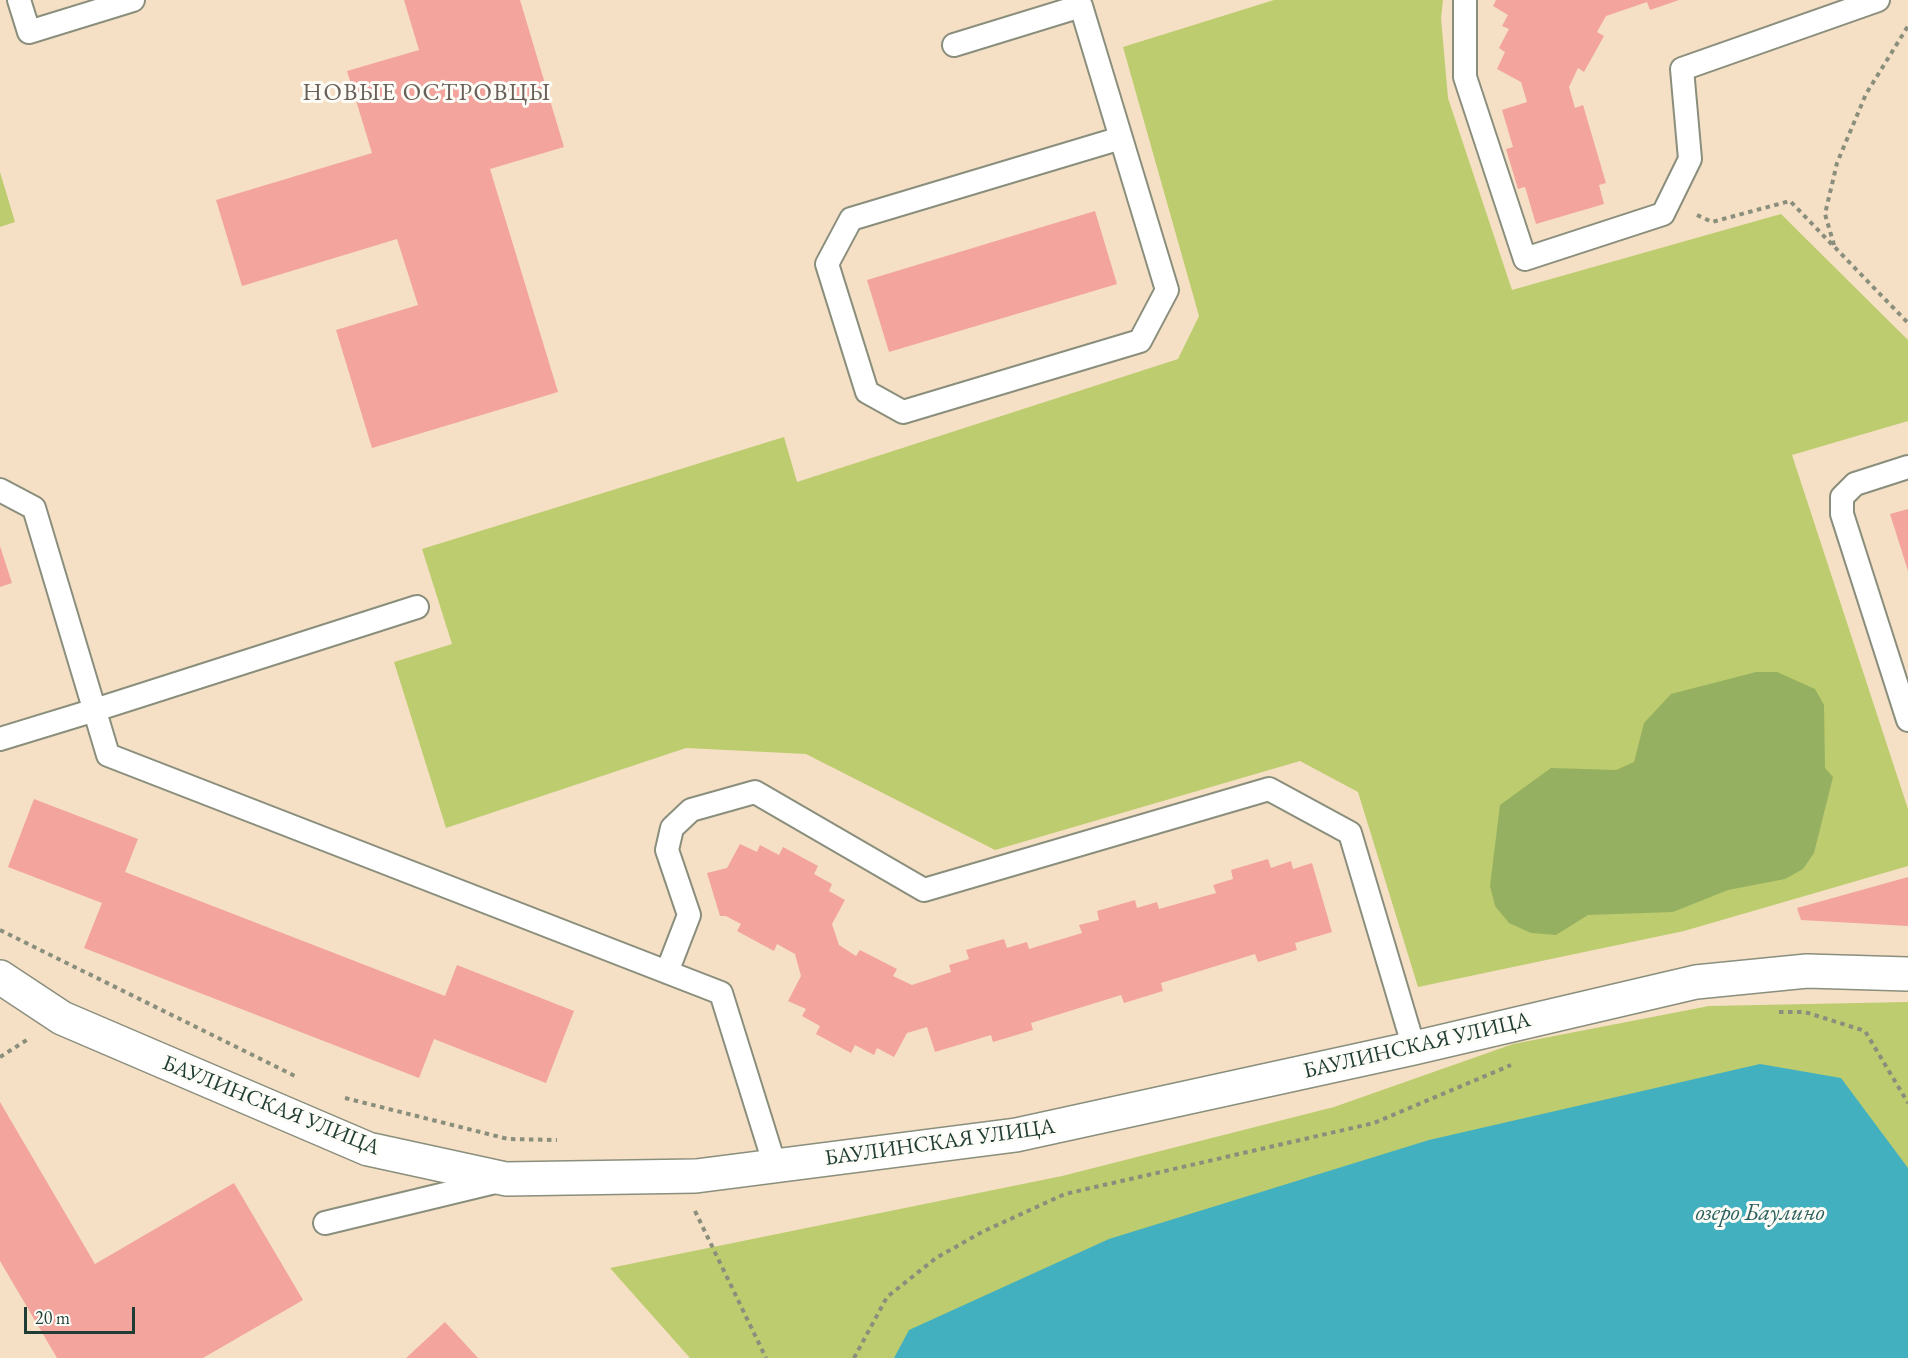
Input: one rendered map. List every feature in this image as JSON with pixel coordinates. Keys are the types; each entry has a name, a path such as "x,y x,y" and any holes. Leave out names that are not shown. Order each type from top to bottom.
{"street":[{"name":"БАУЛИНСКАЯ УЛИЦА","path":"0,977 62,1018 368,1149 507,1179 696,1176 1016,1135 1696,982 1807,971 1908,974"}],"lane":[{"path":"19,0 29,32 133,0"},
{"path":"1465,0 1465,77 1525,259 1663,214 1690,159 1682,69 1878,0"},
{"path":"954,45 1082,3 1167,290 1140,341 903,412 867,392 828,264 851,219 1121,138"},
{"path":"1908,468 1855,484 1842,496 1842,514 1908,720"},
{"path":"0,490 34,508 108,755 721,993 775,1166"},
{"path":"0,739 417,608"},
{"path":"667,972 689,915 667,850 672,828 691,810 755,792 924,890 1269,789 1350,833 1414,1047"},
{"path":"325,1222 507,1179"}],"path":[{"path":"1834,247 1825,214 1837,163 1866,94 1908,26"},
{"path":"1668,203 1712,222 1790,201 1908,323"},
{"path":"0,930 303,1080"},
{"path":"1771,1012 1805,1012 1865,1032 1908,1103"},
{"path":"854,1358 887,1297 936,1258 982,1232 1065,1194 1374,1123 1516,1063"},
{"path":"334,1095 508,1139 568,1140"},
{"path":"692,1205 766,1358"}],"green space":[{"path":"1274,0 1443,0 1441,18 1448,98 1512,290 1781,214 1908,340 1908,421 1792,455 1908,809 1908,866 1684,931 1418,987 1358,792 1300,761 995,850 806,754 686,748 446,828 394,662 452,644 422,549 784,437 797,482 1178,359 1199,316 1123,47"},
{"path":"0,172 15,222 0,227"},
{"path":"1756,672 1777,672 1815,689 1824,705 1825,768 1833,777 1814,853 1803,869 1785,879 1728,890 1673,912 1588,915 1556,935 1531,933 1509,923 1495,906 1490,886 1500,805 1551,768 1616,770 1634,762 1644,723 1671,694"},
{"name":"озеро Баулино","path":"1908,1002 1908,1358 690,1358 610,1268 1062,1176 1334,1107 1513,1044 1709,1006"}],"water":[{"name":"озеро Баулино","path":"1760,1064 1841,1078 1908,1168 1908,1358 894,1358 909,1330 1109,1239 1429,1140"}],"building":[{"path":"404,0 520,0 564,147 490,169 558,392 372,448 336,330 418,305 397,239 242,286 216,200 372,153 347,71 419,50"},
{"path":"1496,0 1679,0 1650,10 1647,2 1606,16 1597,32 1604,36 1584,72 1578,68 1569,87 1575,108 1583,105 1606,183 1599,185 1604,204 1536,224 1525,187 1518,189 1506,149 1513,147 1502,110 1527,102 1521,82 1497,69 1505,52 1499,48 1509,29 1502,26 1508,15 1493,6"},
{"path":"1095,211 1117,284 889,352 867,280"},
{"path":"1908,509 1908,571 1890,514"},
{"path":"0,546 12,583 0,587"},
{"path":"34,799 138,839 125,872 445,996 457,965 574,1011 546,1083 434,1039 419,1078 84,948 102,903 8,867"},
{"path":"740,844 757,852 760,845 779,855 783,847 818,866 814,874 832,884 829,891 845,900 832,924 839,945 856,956 860,950 897,969 893,976 912,985 951,972 949,965 969,959 966,950 1004,939 1007,948 1027,942 1029,949 1082,933 1079,925 1099,920 1097,911 1135,900 1137,908 1157,902 1159,909 1216,893 1213,885 1233,879 1231,870 1268,859 1271,868 1291,861 1293,869 1312,863 1332,932 1295,943 1297,950 1258,962 1255,954 1161,983 1163,991 1124,1003 1121,995 1031,1023 1033,1030 993,1042 991,1035 935,1052 927,1027 907,1033 894,1057 877,1048 874,1055 855,1045 851,1053 816,1034 820,1026 802,1016 806,1009 788,1001 801,976 795,954 777,944 774,951 737,931 741,924 726,916 720,916 707,873 727,868"},
{"path":"1908,877 1908,926 1801,920 1797,908"},
{"path":"0,1102 95,1264 234,1183 303,1300 203,1358 57,1358 0,1261"},
{"path":"445,1322 478,1358 406,1358"}],"district":[{"name":"НОВЫЕ ОСТРОВЦЫ","path":"427,93"}]}
